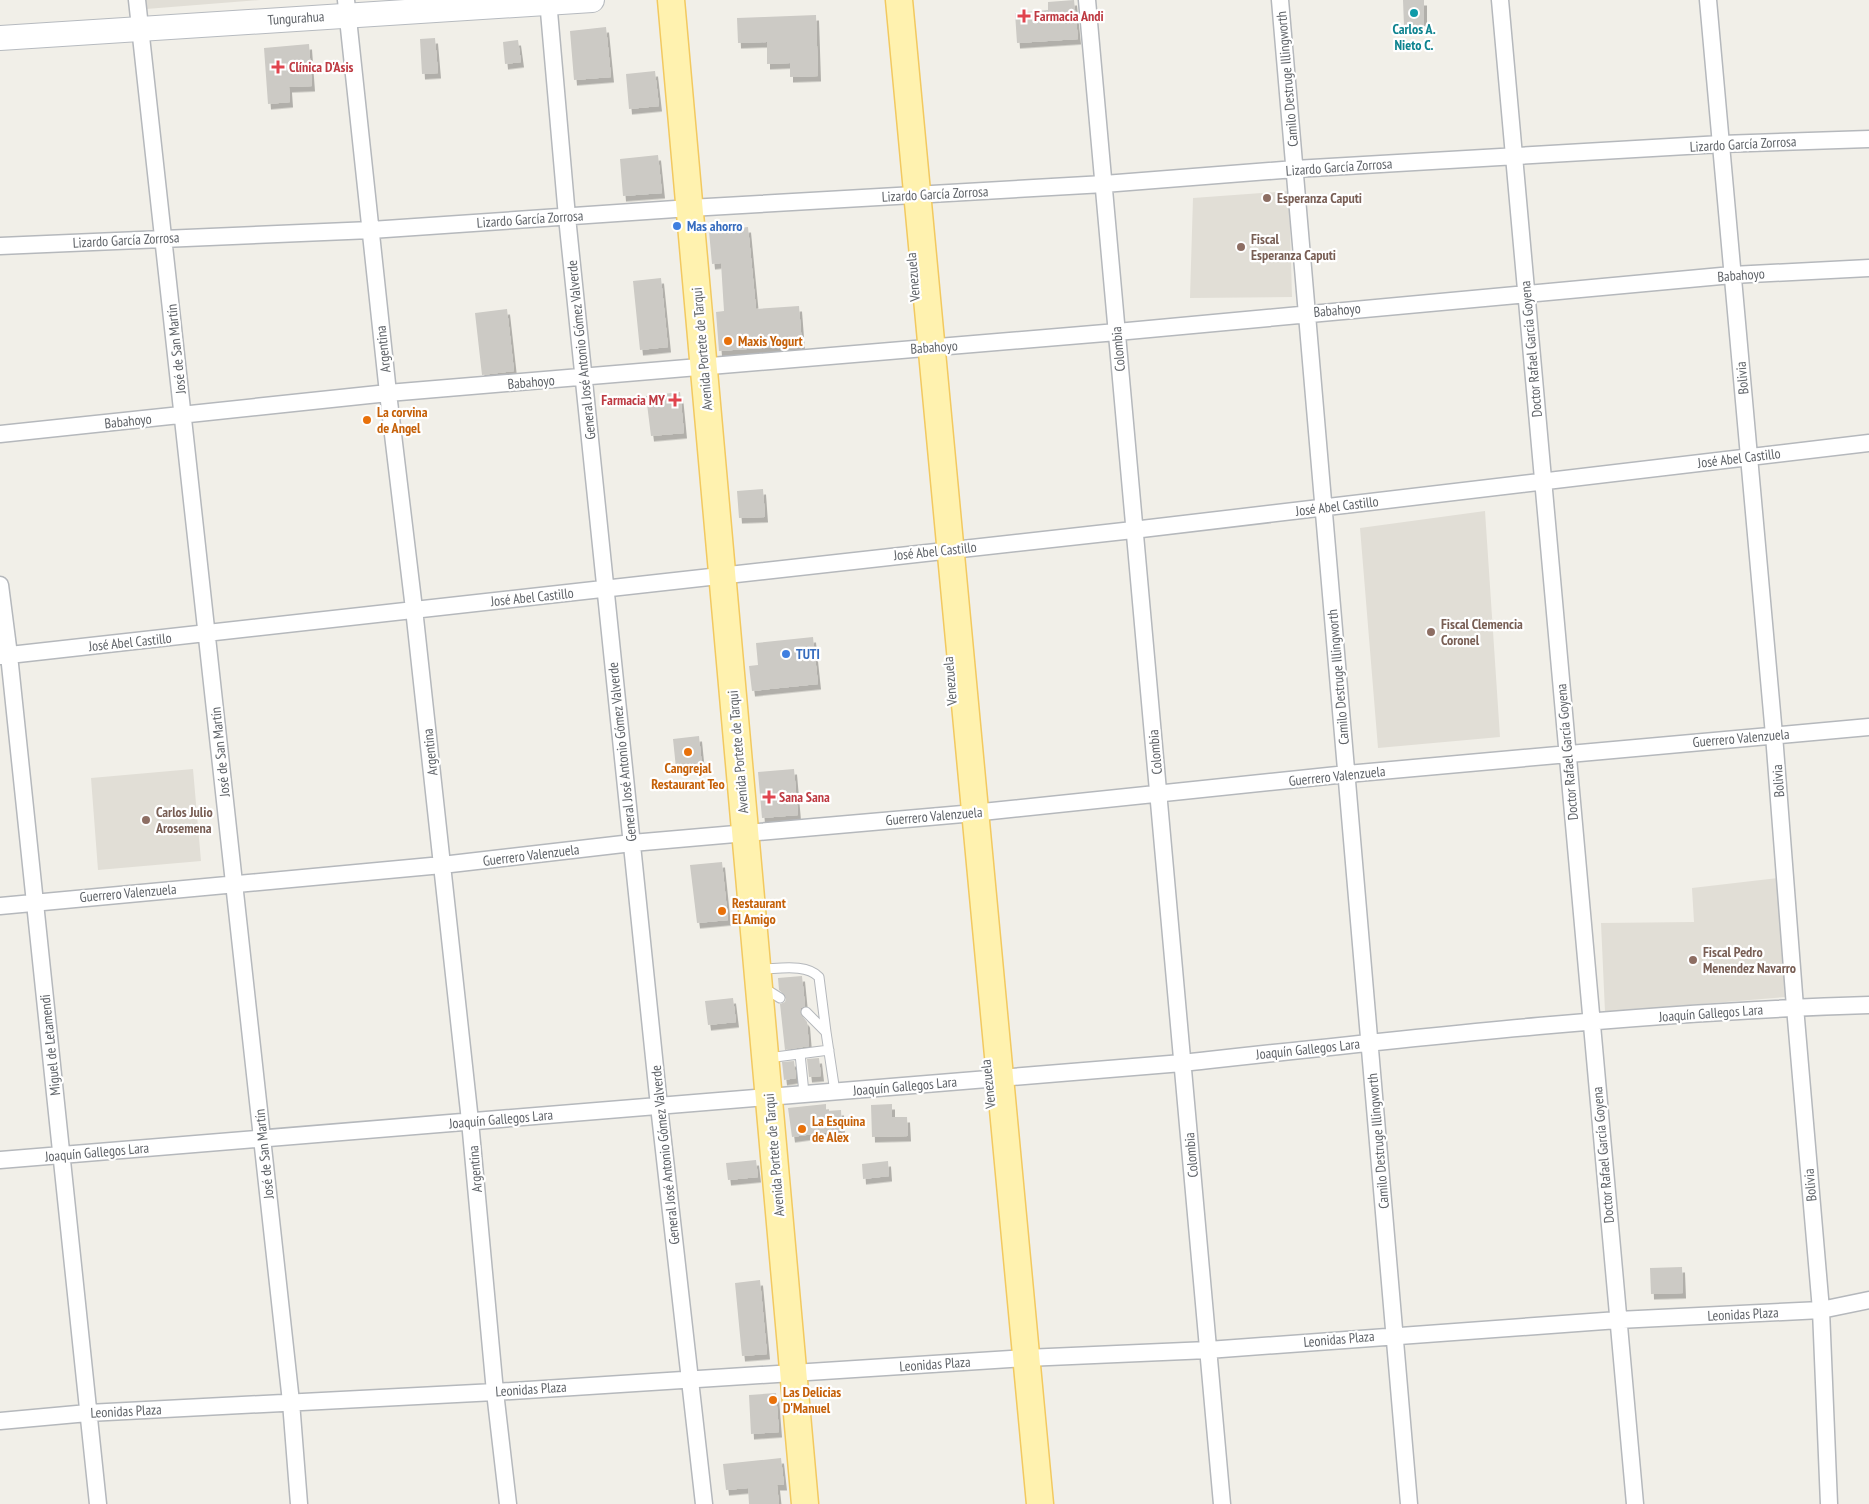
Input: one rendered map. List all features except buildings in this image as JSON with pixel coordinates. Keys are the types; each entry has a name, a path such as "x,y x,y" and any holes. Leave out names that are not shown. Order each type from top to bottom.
{"main road":[{"name":"Tungurahua","path":"0,38 141,28 347,7 592,0"},
{"name":"Avenida Portete de Tarqui","path":"671,0 745,832 765,984 766,1058 805,1504"},
{"name":"Venezuela","path":"899,0 909,195 990,1079 1040,1504"}],"street":[{"name":"José de San Martín","path":"137,0 291,1402 299,1504"},
{"name":"Colombia","path":"1087,0 1222,1504"},
{"name":"Camilo Destruge Illingworth","path":"1280,0 1409,1504"},
{"name":"Doctor Rafael García Goyena","path":"1500,0 1636,1504"},
{"name":"Bolivia","path":"1708,0 1774,735 1821,1310 1829,1504"},
{"name":"General José Antonio Gómez Valverde","path":"548,1 567,217 659,1106 704,1504"},
{"name":"Argentina","path":"347,7 388,393 414,609 470,1121 495,1392 508,1504"},
{"name":"Lizardo García Zorrosa","path":"0,246 371,230 1514,156 1721,144 1869,138"},
{"name":"Babahoyo","path":"0,434 388,393 1117,332 1732,275 1869,268"},
{"name":"José Abel Castillo","path":"5,656 414,609 606,590 941,550 1134,530 1869,443"},
{"name":"Miguel de Letamendi","path":"0,585 5,656 62,1155 98,1504"},
{"name":"Guerrero Valenzuela","path":"0,906 442,865 745,832 1159,795 1347,774 1869,727"},
{"name":"Joaquín Gallegos Lara","path":"0,1160 1182,1063 1591,1022 1795,1007 1869,1005"},
{"name":"Leonidas Plaza","path":"0,1422 88,1413 495,1392 691,1378 794,1373 1021,1347 1208,1350 1618,1320 1821,1310 1869,1300"}],"lane":[{"path":"765,984 803,969 814,972 819,977 835,1092"},
{"path":"806,1012 826,1032"},
{"path":"766,1058 829,1050"},
{"path":"800,1054 804,1093"}],"shaded area":[{"path":"146,0 260,0 146,9"},
{"name":"Fiscal Esperanza Caputi","path":"1289,191 1292,297 1190,298 1193,198"},
{"name":"Fiscal Clemencia Coronel","path":"1485,511 1500,737 1378,748 1360,528"},
{"name":"Carlos Julio Arosemena","path":"193,769 201,861 98,870 91,778"},
{"name":"Fiscal Pedro Menendez Navarro","path":"1778,878 1785,997 1605,1012 1601,923 1694,922 1692,888"}],"place":[{"name":"Carlos A. Nieto C.","path":"1414,13"},
{"name":"Farmacia Andi","path":"1024,16"},
{"name":"Clínica D'Asis","path":"278,67"},
{"name":"Esperanza Caputi","path":"1267,198"},
{"name":"Mas ahorro","path":"677,226"},
{"name":"Fiscal Esperanza Caputi","path":"1241,247"},
{"name":"Maxis Yogurt","path":"728,341"},
{"name":"Farmacia MY","path":"675,400"},
{"name":"La corvina de Angel","path":"367,420"},
{"name":"Fiscal Clemencia Coronel","path":"1431,632"},
{"name":"TUTI","path":"786,654"},
{"name":"Cangrejal Restaurant Teo","path":"688,752"},
{"name":"Sana Sana","path":"769,797"},
{"name":"Carlos Julio Arosemena","path":"146,820"},
{"name":"Restaurant El Amigo","path":"722,911"},
{"name":"Fiscal Pedro Menendez Navarro","path":"1693,960"},
{"name":"La Esquina de Alex","path":"802,1129"},
{"name":"Las Delicias D'Manuel","path":"773,1400"}]}
